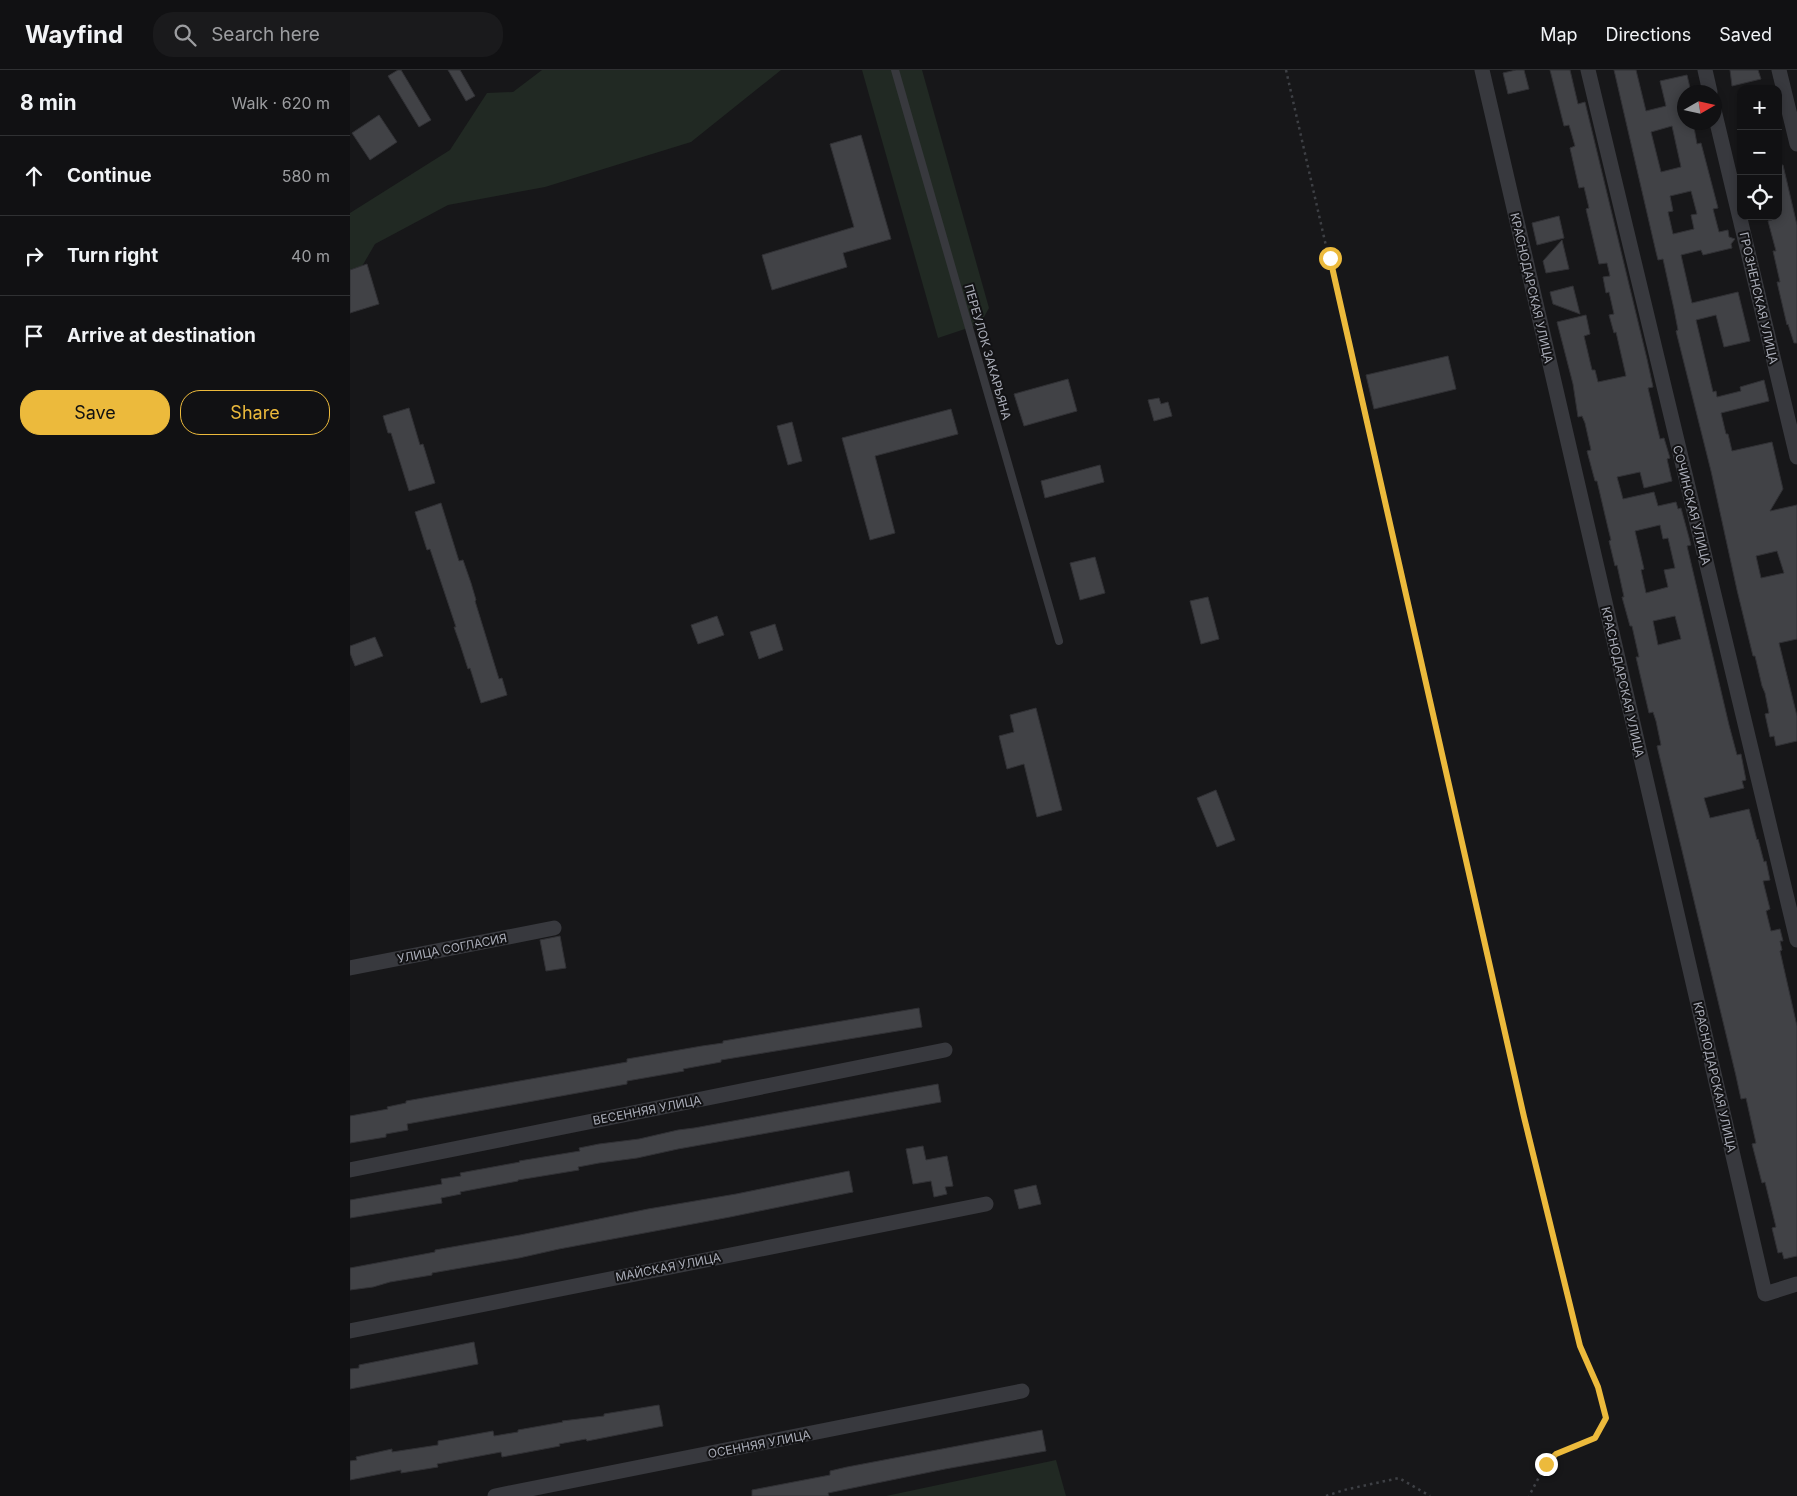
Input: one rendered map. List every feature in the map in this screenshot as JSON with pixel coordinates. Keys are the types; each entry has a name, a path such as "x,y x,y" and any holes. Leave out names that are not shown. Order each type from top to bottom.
{"street":[{"name":"КРАСНОДАРСКАЯ УЛИЦА","path":"1482,70 1765,1294 1797,1284"},
{"name":"СОЧИНСКАЯ УЛИЦА","path":"1588,70 1797,940"},
{"path":"1705,70 1708,85"},
{"path":"1779,70 1792,98 1797,144"},
{"name":"ГРОЗНЕНСКАЯ УЛИЦА","path":"1719,130 1797,457"},
{"name":"УЛИЦА СОГЛАСИЯ","path":"350,968 554,928"},
{"name":"ВЕСЕННЯЯ УЛИЦА","path":"350,1170 945,1050"},
{"name":"МАЙСКАЯ УЛИЦА","path":"350,1331 986,1204"},
{"name":"ОСЕННЯЯ УЛИЦА","path":"495,1496 1022,1391"}],"lane":[{"name":"ПЕРЕУЛОК ЗАКАРЬЯНА","path":"895,70 1059,641"}],"path":[{"path":"1286,70 1524,1117 1580,1346 1598,1387 1606,1418 1595,1438 1556,1454 1546,1464 1529,1496"},
{"path":"1326,1496 1398,1478 1430,1496"}],"shaded area":[{"path":"542,70 781,70 691,142 545,187 448,205 375,244 350,287 350,213 450,150 487,93 513,92"},
{"path":"862,70 922,70 989,308 980,324 938,338"},
{"path":"1056,1460 1066,1496 886,1496"}],"building":[{"path":"401,70 431,120 419,127 388,76"},
{"path":"448,70 460,70 475,96 466,101"},
{"path":"1524,70 1529,89 1508,94 1503,73"},
{"path":"1550,70 1570,70 1578,104 1585,102 1647,359 1653,387 1648,388 1660,439 1664,438 1670,458 1667,459 1672,481 1644,488 1640,472 1617,477 1623,499 1654,492 1658,506 1676,502 1678,509 1681,508 1691,545 1687,546 1729,725 1737,755 1741,754 1746,780 1742,781 1744,788 1704,798 1710,818 1749,809 1764,862 1766,861 1770,880 1763,881 1770,909 1766,911 1771,931 1780,929 1783,941 1780,941 1782,950 1780,951 1797,1026 1797,1256 1784,1259 1782,1252 1778,1253 1772,1228 1776,1227 1765,1182 1762,1183 1752,1144 1756,1143 1746,1098 1741,1099 1657,746 1661,745 1656,721 1653,712 1649,713 1636,657 1639,657 1632,626 1630,626 1622,597 1624,597 1617,565 1615,566 1609,541 1611,540 1597,481 1595,481 1587,451 1591,450 1585,423 1582,416 1578,417 1573,384 1557,322 1586,315 1590,334 1584,336 1592,370 1595,370 1598,382 1626,376 1616,332 1614,333 1609,315 1614,314 1609,292 1606,293 1603,277 1610,276 1607,263 1599,264 1586,209 1589,208 1584,187 1579,188 1570,148 1575,146 1569,125 1564,126","holes":["1660,525 1663,539 1668,538 1675,568 1664,570 1668,587 1646,593 1641,570 1644,569 1635,531","1675,616 1681,639 1658,645 1653,621"]},
{"path":"1614,70 1636,70 1646,111 1666,106 1660,81 1687,75 1689,85 1677,85 1677,130 1694,130 1697,144 1701,143 1718,208 1713,209 1719,232 1728,230 1729,237 1735,239 1731,244 1732,248 1703,255 1701,250 1681,255 1692,303 1738,292 1750,341 1724,347 1716,315 1696,320 1713,392 1716,391 1717,397 1741,391 1740,387 1764,380 1769,401 1721,413 1732,451 1772,442 1783,489 1770,511 1797,505 1797,639 1779,643 1797,716 1797,741 1776,746 1774,736 1770,737 1765,714 1769,713 1765,693 1755,656 1753,656 1711,471 1676,331 1678,330 1663,259 1658,260","holes":["1672,126 1681,167 1661,172 1651,132","1691,191 1697,214 1691,215 1694,229 1673,234 1668,212 1673,211 1670,196","1777,551 1784,573 1761,578 1756,556"]},
{"path":"1730,70 1758,70 1761,79 1732,86"},
{"path":"379,115 397,142 370,160 352,133"},
{"path":"861,135 891,239 843,253 847,267 772,290 762,255 854,227 830,144"},
{"path":"1783,165 1797,225 1797,343 1794,343 1787,325 1777,282 1780,282 1773,251 1776,251 1768,221 1782,220"},
{"path":"1559,216 1564,238 1537,245 1532,223"},
{"path":"1562,240 1569,269 1546,273 1543,261"},
{"path":"367,264 379,304 350,313 350,270"},
{"path":"1573,286 1580,314 1553,304 1550,292"},
{"path":"1448,356 1456,389 1374,409 1366,375"},
{"path":"1068,379 1077,411 1024,426 1014,394"},
{"path":"1159,398 1161,404 1168,402 1172,416 1154,421 1148,400"},
{"path":"409,408 420,445 423,444 435,483 409,491 391,433 388,433 383,416"},
{"path":"951,409 958,434 875,456 895,533 870,540 842,438"},
{"path":"792,422 802,461 788,465 777,426"},
{"path":"1100,465 1104,482 1045,498 1041,481"},
{"path":"441,503 459,561 463,560 471,583 499,679 502,678 507,695 481,703 454,627 456,627 430,549 427,550 415,512"},
{"path":"1095,557 1105,593 1080,600 1070,563"},
{"path":"1208,597 1219,639 1201,644 1190,601"},
{"path":"717,616 724,635 698,644 691,625"},
{"path":"775,624 783,650 759,659 750,632"},
{"path":"375,637 383,656 355,666 350,653 350,646"},
{"path":"1036,708 1062,810 1037,817 1024,764 1007,769 999,736 1014,732 1010,715"},
{"path":"1216,790 1235,840 1217,847 1197,798"},
{"path":"560,936 566,968 546,971 540,940"},
{"path":"919,1008 922,1027 721,1060 721,1062 683,1069 684,1071 627,1081 627,1084 407,1124 408,1130 386,1134 386,1137 350,1143 350,1116 388,1109 387,1107 406,1103 406,1101 627,1062 627,1059 723,1043 723,1041"},
{"path":"938,1084 941,1102 637,1158 578,1167 579,1170 460,1192 461,1194 441,1198 442,1203 350,1218 350,1200 442,1184 441,1179 461,1176 460,1173 580,1151 579,1148 599,1144 639,1139 678,1130"},
{"path":"923,1146 926,1160 947,1156 953,1186 945,1187 947,1194 934,1197 931,1181 913,1184 906,1149"},
{"path":"849,1171 853,1192 350,1290 350,1268"},
{"path":"1036,1185 1041,1204 1019,1209 1014,1190"},
{"path":"474,1342 478,1364 350,1389 350,1369 359,1368 359,1365"},
{"path":"659,1405 663,1426 587,1441 586,1439 559,1444 560,1446 502,1457 501,1452 437,1464 438,1467 401,1473 401,1470 350,1480 350,1461 357,1460 356,1457 392,1449 392,1452 438,1445 438,1441 493,1431 494,1436 518,1432 518,1430 562,1421 604,1416 604,1414"},
{"path":"1042,1430 1046,1451 828,1493 829,1496 752,1496 752,1490 830,1475 830,1471 847,1467"}],"route":[{"path":"1330,258 1524,1117 1580,1346 1598,1387 1606,1418 1595,1438 1556,1454 1546,1464"}]}
